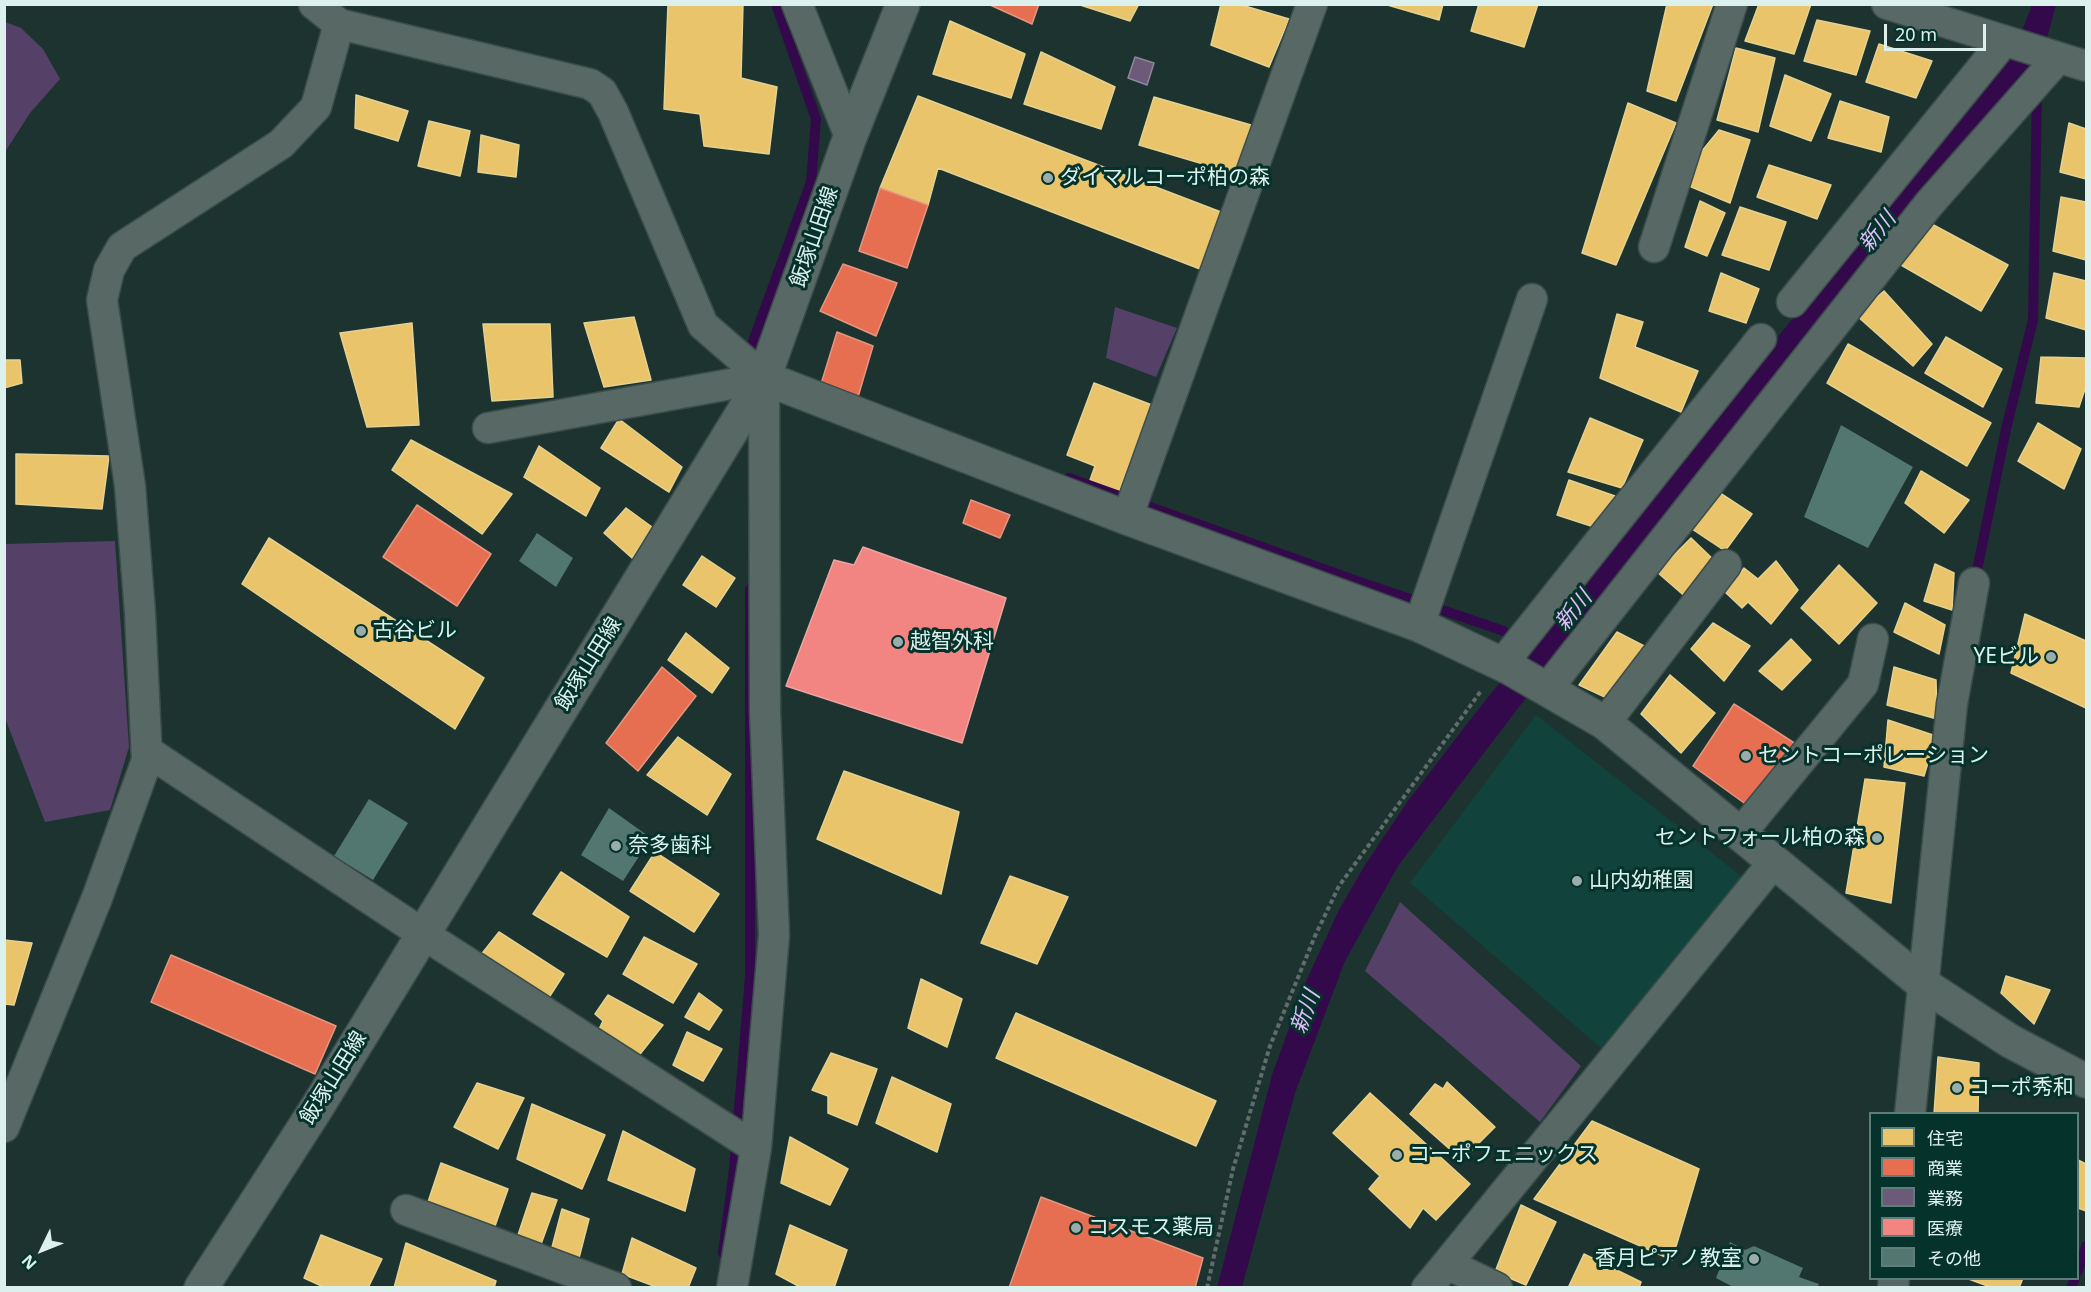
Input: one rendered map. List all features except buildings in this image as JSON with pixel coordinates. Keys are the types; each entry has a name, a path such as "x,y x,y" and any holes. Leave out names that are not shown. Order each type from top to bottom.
{"street":[{"path":"314,4 339,24 590,84 602,92 613,112 703,325 765,378 1127,518 1419,625 1505,665 1605,723 1923,984 2010,1041 2086,1081"},
{"path":"797,4 850,137"},
{"name":"飯塚山田線","path":"201,1287 316,1109 765,378 850,137 903,4"},
{"path":"1127,518 1312,4"},
{"path":"1654,247 1731,4"},
{"path":"1544,688 1929,204 2063,59 1887,4"},
{"path":"4,1127 97,898 147,760 140,613 130,486 102,300 109,270 122,247 281,144 316,106 339,24"},
{"path":"1792,302 2009,42"},
{"path":"1419,625 1532,299"},
{"path":"1505,665 1761,339"},
{"path":"488,428 765,378"},
{"path":"732,1287 756,1148 774,935 765,711 765,378"},
{"path":"1605,723 1726,565"},
{"path":"1910,1112 1952,704 1974,583"},
{"path":"1740,834 1863,684 1873,639"},
{"path":"147,751 423,934 756,1148"},
{"path":"1426,1287 1774,862"},
{"path":"406,1210 615,1287"},
{"path":"1447,1264 1497,1287"}],"path":[{"path":"1207,1287 1233,1169 1270,1046 1315,936 1339,886 1505,665"}],"shaded area":[{"path":"5,22 21,28 43,49 60,79 30,113 5,152"},
{"path":"1115,307 1177,328 1156,377 1106,358"},
{"path":"115,541 129,747 110,810 45,822 5,718 5,544"},
{"name":"山内幼稚園","path":"1536,715 1745,879 1601,1048 1410,883"},
{"path":"1400,902 1581,1066 1540,1122 1365,971"}],"water":[{"name":"新川","path":"2032,5 2056,5 2045,45 2034,67 1525,699 1398,866 1345,961 1295,1093 1242,1287 1217,1288 1272,1075 1307,979 1339,910 1365,865 1408,801 1477,711 2020,36"}],"waterway":[{"path":"751,347 811,182 816,119 776,4"},
{"path":"1975,580 2006,429 2033,320 2037,92"},
{"path":"1069,478 1504,631"},
{"path":"723,1253 734,1169 750,977 750,589"},
{"path":"2079,1268 2086,1246"},
{"path":"2071,1288 2074,1280"}],"place":[{"name":"ダイマルコーポ柏の森","path":"1048,178"},
{"name":"古谷ビル","path":"361,631"},
{"name":"越智外科","path":"898,642"},
{"name":"YEビル","path":"2051,657"},
{"name":"セントコーポレーション","path":"1746,756"},
{"name":"セントフォール柏の森","path":"1877,838"},
{"name":"奈多歯科","path":"616,846"},
{"name":"山内幼稚園","path":"1577,881"},
{"name":"コーポ秀和","path":"1957,1088"},
{"name":"コーポフェニックス","path":"1397,1155"},
{"name":"コスモス薬局","path":"1076,1228"},
{"name":"香月ピアノ教室","path":"1754,1259"}]}
